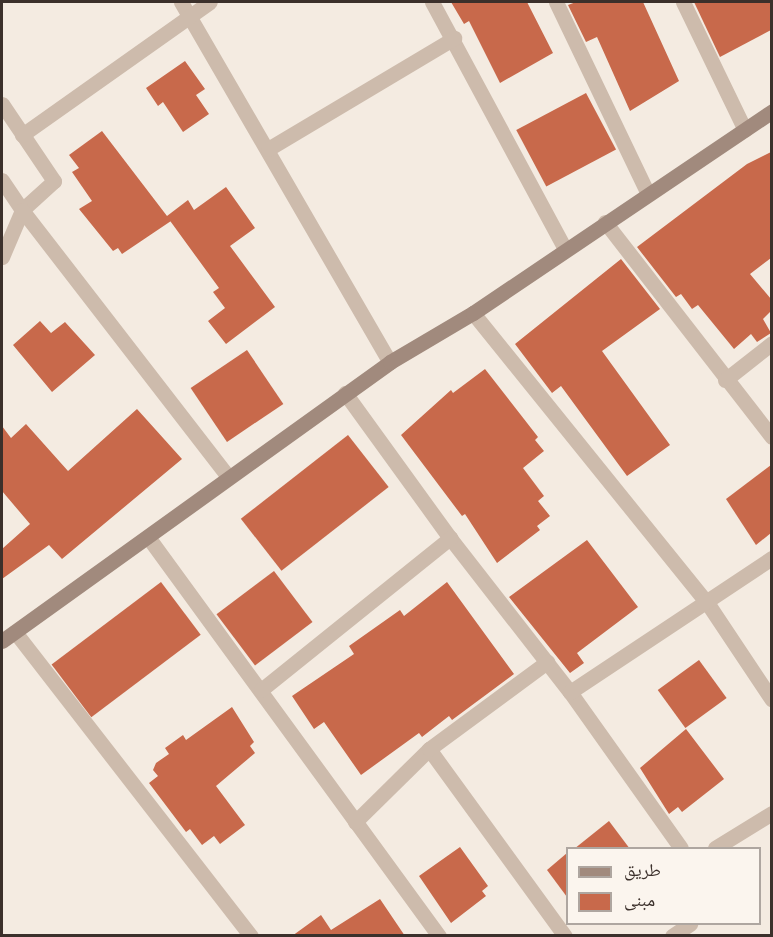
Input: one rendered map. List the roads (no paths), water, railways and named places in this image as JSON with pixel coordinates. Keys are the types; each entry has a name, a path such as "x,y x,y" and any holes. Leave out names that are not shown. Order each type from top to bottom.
{"street":[{"path":"22,135 185,8 210,2"},
{"path":"432,2 454,38 564,247"},
{"path":"556,2 648,194"},
{"path":"683,2 745,130"},
{"path":"185,8 390,362"},
{"path":"268,149 454,38"},
{"path":"2,104 54,181 22,210 2,257"},
{"path":"2,641 345,393 390,362 473,313 564,247 648,194 771,111"},
{"path":"2,180 22,210 228,477"},
{"path":"605,222 771,438"},
{"path":"473,313 708,604 771,700"},
{"path":"725,380 771,343"},
{"path":"345,393 450,538 570,692 680,847"},
{"path":"148,537 439,936"},
{"path":"261,690 450,538"},
{"path":"570,692 708,604 771,558"},
{"path":"15,632 252,936"},
{"path":"356,822 429,748 547,662"},
{"path":"429,748 565,936"},
{"path":"718,847 771,813"},
{"path":"672,936 688,925"}]}
